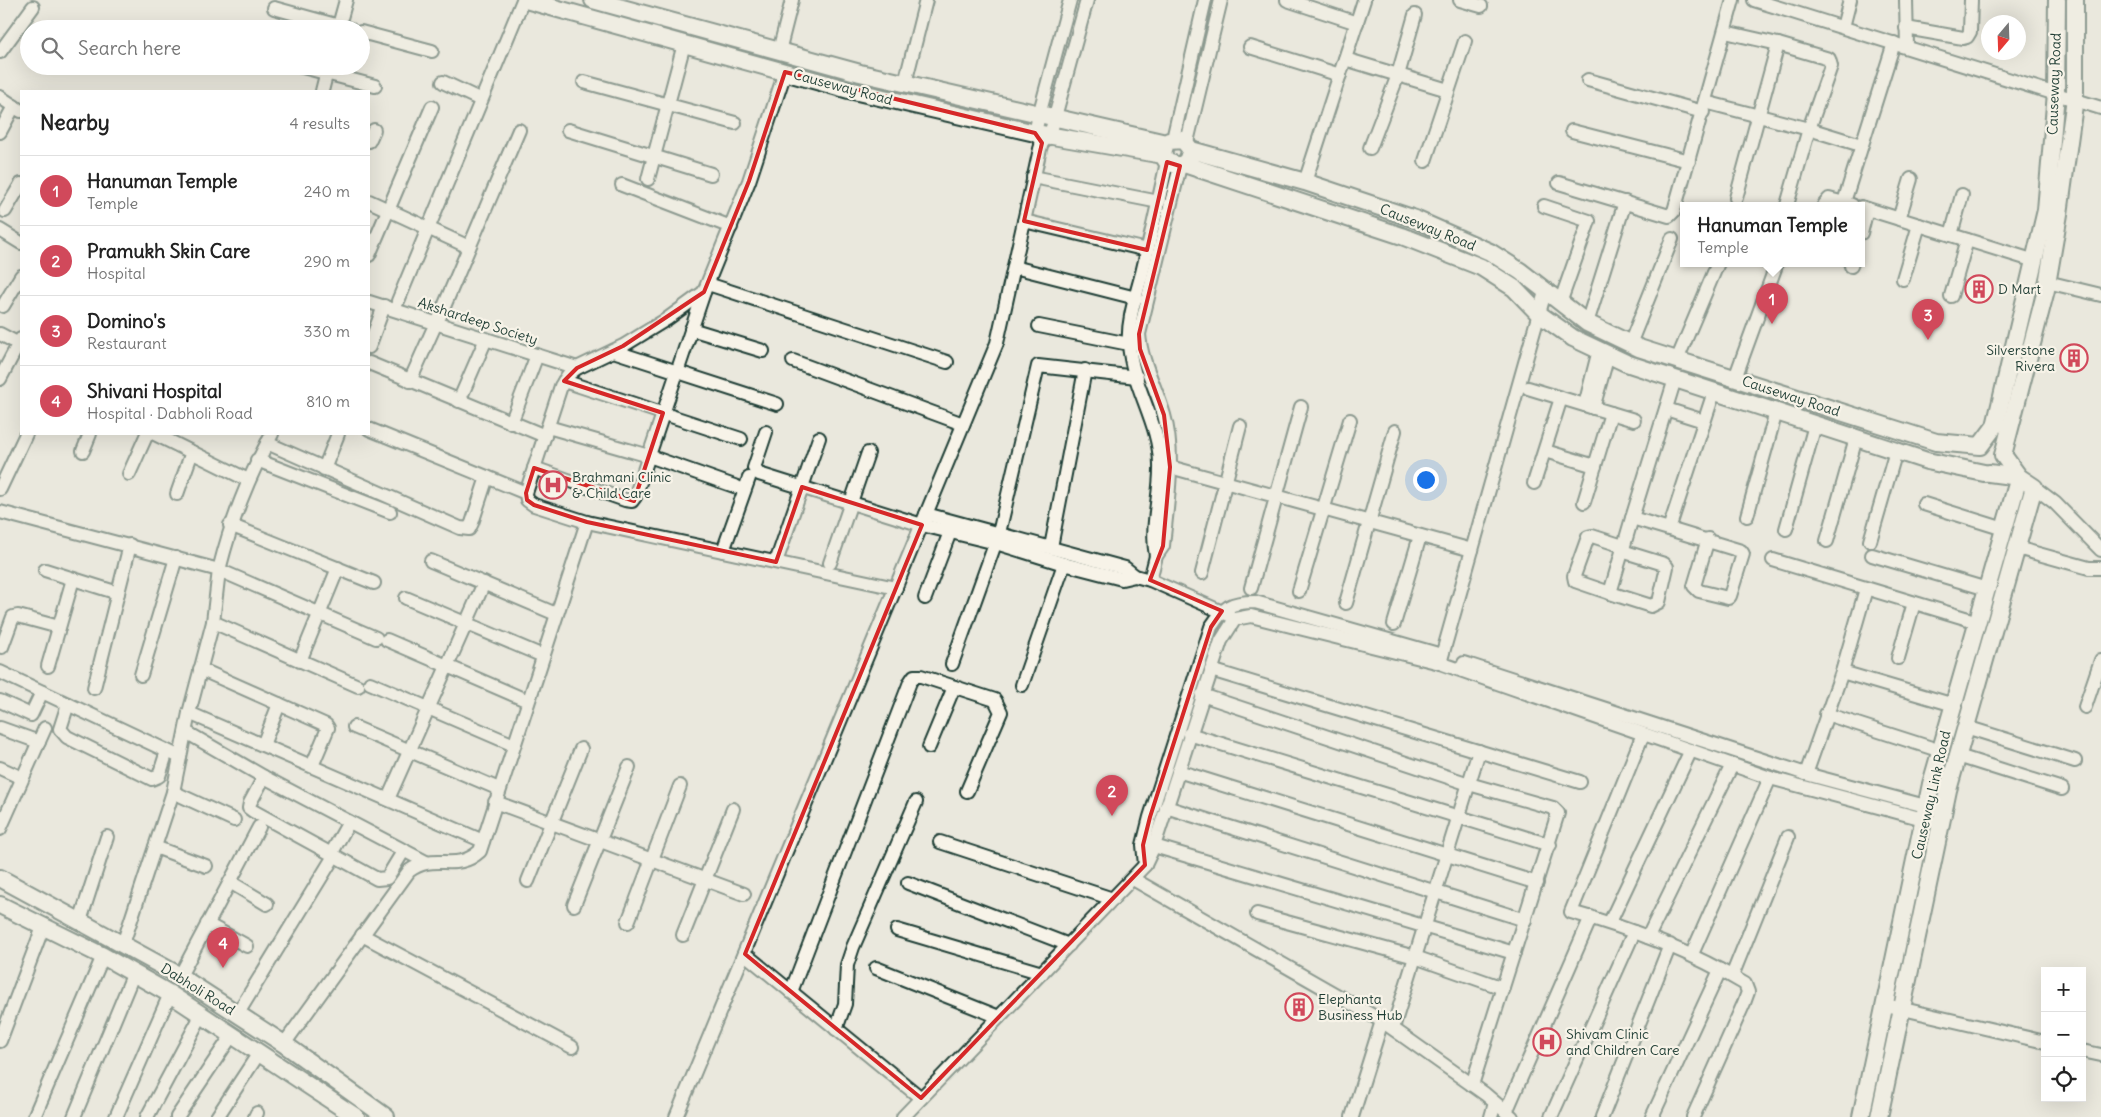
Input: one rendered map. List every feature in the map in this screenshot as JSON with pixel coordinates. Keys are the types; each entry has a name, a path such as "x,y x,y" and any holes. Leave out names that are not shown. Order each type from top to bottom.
{"main road":[{"name":"Causeway Road","path":"525,0 849,90 1042,137 1177,153 1481,267 1514,288 1539,314 1573,338 1626,363 1927,461 1987,473 2019,477"},
{"name":"Causeway Road","path":"593,0 772,49 1046,116 1177,153 1305,182 1415,219 1490,252 1520,271 1587,323 1630,344 1936,442 1980,446 1995,426 2046,210 2056,93 2057,0"},
{"name":"Causeway Road","path":"2003,455 2047,282 2059,214 2075,98 2075,0"},
{"path":"760,65 772,49"},
{"path":"791,73 800,56"},
{"path":"1879,1117 1904,1009 1943,817 1958,756 2034,487 2019,477 2002,451 1993,444 1980,446 1974,454 1974,463 1987,473 1999,470 2002,465 2003,455"},
{"name":"Causeway Link Road","path":"1861,1117 1925,813 2019,477"},
{"name":"Dabholi Road","path":"0,878 180,976 284,1044 386,1117"},
{"name":"Dabholi Road","path":"0,905 103,956 133,975 170,994 347,1114"}],"street":[{"path":"344,20 346,0"},
{"path":"398,301 481,100 525,0"},
{"path":"772,49 792,0"},
{"path":"905,83 926,0"},
{"path":"676,1117 997,343 1070,0"},
{"path":"1046,116 1087,0"},
{"path":"1150,580 1156,556 1163,546 1170,467 1164,415 1140,349 1138,334 1177,153 1205,0"},
{"path":"1156,556 1154,543 1160,466 1159,453 1155,429 1137,377 1129,344 1136,298 1159,202 1177,153 1221,0"},
{"path":"1287,0 1357,23"},
{"path":"1305,182 1364,0"},
{"path":"1460,0 1481,6"},
{"path":"1559,183 1669,216 1676,206 1733,0"},
{"path":"1754,0 2075,98 2101,108"},
{"path":"1795,13 1799,0"},
{"path":"1843,27 1850,0"},
{"path":"1906,0 1907,47"},
{"path":"1906,28 1962,38 1967,37 1970,32 1970,0"},
{"path":"23,20 32,7"},
{"path":"274,8 315,20"},
{"path":"1370,148 1398,75 1415,15"},
{"path":"0,52 20,24"},
{"path":"1725,32 1778,44 1829,59 1831,66 1809,129 1788,202"},
{"path":"370,34 432,51"},
{"path":"1425,161 1465,41"},
{"path":"1849,202 1861,145 1894,43"},
{"path":"648,179 684,44"},
{"path":"1736,198 1778,44"},
{"path":"1250,47 1340,75"},
{"path":"1345,59 1448,90"},
{"path":"534,468 632,501 635,497 706,288 791,73"},
{"path":"322,90 327,75"},
{"path":"343,75 375,86"},
{"path":"1588,80 1704,107 1758,115 1861,145"},
{"path":"443,82 481,100"},
{"path":"584,82 735,123"},
{"path":"0,97 18,109 0,132"},
{"path":"370,253 432,107"},
{"path":"410,381 519,130"},
{"path":"568,130 711,174"},
{"path":"1572,131 1689,162"},
{"path":"1033,177 1159,202"},
{"path":"1899,219 1911,179"},
{"path":"5,211 20,186"},
{"path":"622,186 731,227"},
{"path":"1951,235 1962,195"},
{"path":"1826,202 1829,199 1841,202"},
{"path":"370,201 469,247"},
{"path":"1587,323 1625,202"},
{"path":"1544,206 1589,221 1560,303"},
{"path":"1865,208 2034,261"},
{"path":"1024,221 1147,250"},
{"path":"1903,279 1919,225"},
{"path":"0,230 20,242"},
{"path":"1630,344 1672,240"},
{"path":"1951,296 1967,240"},
{"path":"1014,267 1136,298"},
{"path":"1677,360 1716,267"},
{"path":"1735,378 1776,267"},
{"path":"3,306 20,278"},
{"path":"2047,282 2101,295"},
{"path":"706,288 667,319 613,351 577,368 564,381 526,493 527,500 534,505 587,522 896,588"},
{"path":"706,288 947,362"},
{"path":"1441,659 1545,292"},
{"name":"Akshardeep Society","path":"370,302 438,319 486,339 577,368"},
{"path":"370,344 384,306"},
{"path":"1039,326 1129,344"},
{"path":"691,329 763,351"},
{"path":"0,334 20,343 0,379"},
{"path":"459,401 486,339"},
{"path":"613,351 776,404"},
{"path":"1589,407 1603,352"},
{"path":"511,422 537,355"},
{"path":"793,361 963,424"},
{"path":"370,364 511,422 649,456 737,487"},
{"path":"952,664 997,538 1038,366 1137,377"},
{"path":"1051,547 1086,370"},
{"path":"1610,593 1675,379"},
{"path":"564,381 742,439"},
{"path":"1528,388 1634,420"},
{"path":"1669,529 1714,392"},
{"path":"1534,483 1561,398"},
{"path":"1251,588 1301,407"},
{"path":"1666,409 1704,421"},
{"path":"1747,516 1776,412"},
{"path":"1584,502 1611,413"},
{"path":"1299,591 1350,420"},
{"path":"1786,529 1815,425"},
{"path":"1202,573 1240,426"},
{"path":"370,429 526,493"},
{"path":"1346,604 1395,431"},
{"path":"766,432 755,471 851,503 997,538 1064,564 1122,579 1135,576"},
{"path":"0,489 26,435"},
{"path":"83,452 90,435"},
{"path":"129,474 147,435"},
{"path":"157,435 248,480"},
{"path":"324,469 338,435"},
{"path":"123,944 173,792 189,713 213,622 218,570 230,525 248,480 269,438 324,469 460,528 469,529 487,477"},
{"path":"776,562 819,438"},
{"path":"1828,541 1856,438"},
{"path":"1545,451 1595,466"},
{"path":"1870,541 1896,451"},
{"path":"177,494 192,452"},
{"path":"830,563 868,453"},
{"path":"258,460 390,512"},
{"path":"1170,467 1472,550"},
{"path":"723,550 750,478"},
{"path":"2034,487 2055,503 2101,550"},
{"path":"1924,504 2004,530"},
{"path":"0,512 218,570 528,701"},
{"path":"1632,518 1708,539 1736,548 1743,554 1728,598 1699,590 1694,586 1708,539"},
{"path":"924,519 950,532 1051,547 1125,568 1135,576 1150,580 1222,611 1235,620"},
{"path":"186,732 264,777 426,862 459,863 471,860 480,851 587,522"},
{"path":"230,525 374,583"},
{"path":"925,598 950,532"},
{"path":"1394,624 1420,536"},
{"path":"1592,536 1664,564 1667,567 1659,602 1651,606 1610,593 1575,581 1574,576 1588,537 1592,536"},
{"path":"94,688 130,546"},
{"path":"2017,548 2089,568 2101,568"},
{"path":"1872,555 1987,589"},
{"path":"142,675 176,558"},
{"path":"1773,560 1978,622"},
{"path":"431,561 556,614"},
{"path":"1022,685 1064,564"},
{"path":"300,660 338,568"},
{"path":"46,570 118,593"},
{"path":"48,666 73,579"},
{"path":"388,799 484,583"},
{"path":"1806,774 1842,672 1866,588"},
{"path":"406,598 543,656"},
{"path":"1145,865 1143,845 1150,817 1211,627 1222,611 1236,602 1255,602 1441,659 1925,813"},
{"path":"1898,658 1914,603"},
{"path":"2,647 13,617 18,616 59,628"},
{"path":"903,1117 1145,865 1154,846 1189,734 1221,641 1235,620 1250,616 1441,659 1643,734 1770,778 1943,817"},
{"path":"213,622 300,660 428,708 514,745"},
{"path":"2085,707 2101,660"},
{"path":"200,669 326,725 328,728 312,766"},
{"path":"1211,670 1580,782"},
{"path":"0,672 180,757"},
{"path":"1842,672 1954,705"},
{"path":"791,992 910,682 914,676 920,676 995,700 1001,712 966,791"},
{"path":"928,747 954,687"},
{"path":"0,701 31,715 42,692"},
{"path":"1202,695 1469,784 1553,808 1558,813 1559,817 1472,1085"},
{"path":"68,704 60,729 66,737 152,779 159,776 166,751"},
{"path":"263,745 279,704"},
{"path":"189,713 483,841"},
{"path":"1826,714 1941,751"},
{"path":"354,727 499,789"},
{"path":"1966,727 2075,761"},
{"path":"0,728 39,742"},
{"path":"0,829 3,813 22,778 45,728"},
{"path":"1189,734 1550,845"},
{"path":"1643,734 1571,912 1610,922 1692,954 1745,984 1748,992 1693,1117"},
{"path":"528,882 581,749"},
{"path":"1610,922 1691,750"},
{"path":"1352,1117 1387,1024 1415,957 1479,751"},
{"path":"1958,756 2062,789"},
{"path":"1648,938 1732,765"},
{"path":"0,768 22,778"},
{"path":"574,905 629,768"},
{"path":"1178,771 1446,857 1537,883"},
{"path":"264,777 249,808 331,858 382,880 387,878 404,850"},
{"path":"1692,954 1770,778"},
{"path":"628,922 680,786"},
{"path":"173,792 234,820"},
{"path":"495,802 744,894"},
{"path":"836,1029 845,1004 847,965 853,947 916,802"},
{"path":"1166,806 1525,920"},
{"path":"683,935 733,809"},
{"path":"238,1013 331,858 349,822"},
{"path":"180,976 260,827"},
{"path":"80,920 107,837"},
{"path":"1732,976 1788,837"},
{"path":"940,842 1113,899"},
{"path":"1154,846 1514,953"},
{"path":"155,847 206,866"},
{"path":"284,1044 409,872 426,862"},
{"path":"1133,879 1387,1024 1509,1114 1591,918"},
{"path":"230,882 267,904"},
{"path":"908,883 1069,945"},
{"path":"1257,914 1415,957 1503,988"},
{"path":"207,924 247,946"},
{"path":"0,1041 43,927"},
{"path":"897,930 1042,973"},
{"path":"1551,1117 1634,932"},
{"path":"362,935 572,1047"},
{"path":"1602,1117 1670,945"},
{"path":"745,954 921,1098"},
{"path":"34,1117 103,956"},
{"path":"876,968 1000,1017"},
{"path":"1652,1117 1720,970"},
{"path":"74,1117 133,975"},
{"path":"116,1117 170,994"},
{"path":"1886,1005 2041,1041"},
{"path":"146,1117 202,1014"},
{"path":"176,1117 232,1035"},
{"path":"2086,1052 2101,1055"},
{"path":"217,1117 259,1053"},
{"path":"1491,1117 1496,1103"}],"highlighted area":[{"path":"785,72 1035,133 1042,143 1024,221 1147,250 1167,162 1180,166 1139,334 1140,349 1164,415 1170,467 1163,546 1150,580 1222,611 1211,627 1150,817 1143,845 1145,865 921,1098 745,954 922,525 802,487 776,562 587,522 534,505 527,500 526,493 534,468 634,501 663,413 564,381 577,368 623,346 704,292 749,181"}],"place":[{"name":"D Mart","path":"1979,289"},
{"name":"Hanuman Temple","path":"1772,324"},
{"name":"Domino's","path":"1928,340"},
{"name":"Silverstone Rivera","path":"2074,358"},
{"name":"Brahmani Clinic & Child Care","path":"553,485"},
{"name":"Pramukh Skin Care","path":"1112,816"},
{"name":"Shivani Hospital","path":"223,968"},
{"name":"Elephanta Business Hub","path":"1299,1007"},
{"name":"Shivam Clinic and Children Care","path":"1547,1042"}]}
